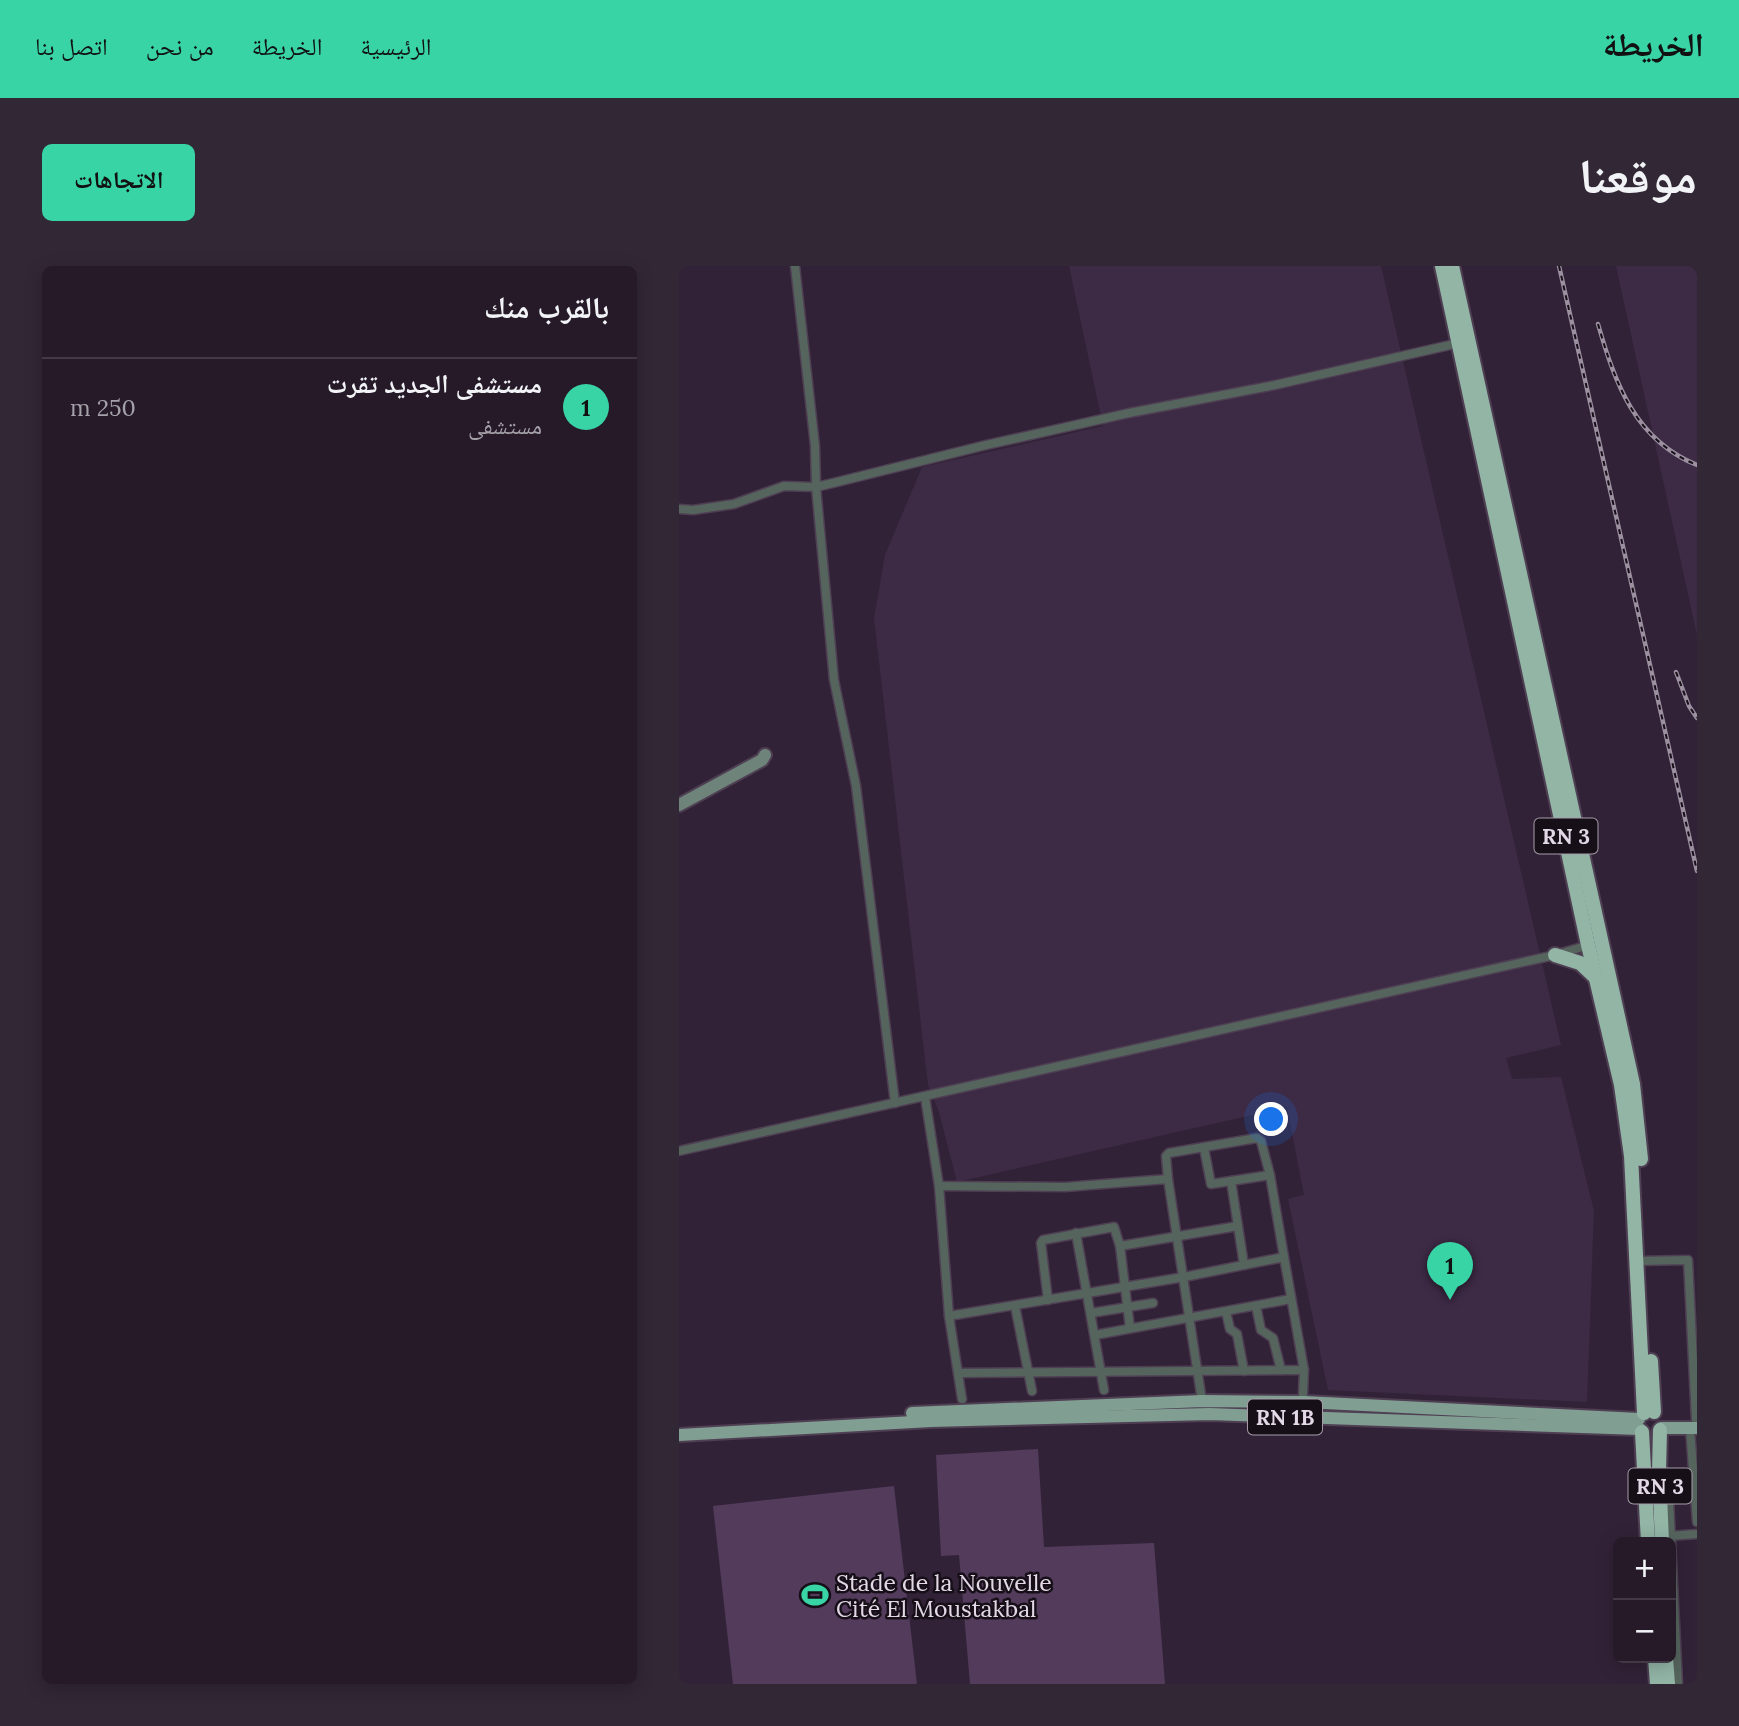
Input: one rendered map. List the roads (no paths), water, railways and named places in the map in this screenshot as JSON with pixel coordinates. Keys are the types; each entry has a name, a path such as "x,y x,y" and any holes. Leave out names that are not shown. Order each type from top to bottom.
{"highway":[{"name":"RN 3","path":"1442,266 1557,769"},
{"name":"RN 3","path":"1452,266 1595,943 1637,1112 1641,1261 1650,1423 1661,1537"},
{"name":"RN 3","path":"1595,943 1597,979 1627,1117 1641,1261"},
{"path":"1555,955 1580,963 1597,979"},
{"name":"RN 3","path":"1650,1423 1659,1471 1661,1537"},
{"path":"1655,1663 1657,1684"},
{"path":"1667,1663 1668,1684"}],"main road":[{"name":"RN 1B","path":"679,1427 931,1417 1202,1401 1305,1402 1650,1423"},
{"name":"RN 1B","path":"931,1417 1210,1414 1302,1418 1650,1423"},
{"name":"RN 1B","path":"679,1435 868,1420"},
{"path":"1650,1423 1695,1424"}],"street":[{"path":"795,266 815,446 816,487 834,680 856,786 895,1103"},
{"path":"679,509 693,510 734,504 784,485 816,487 986,445 1129,413 1275,385 1459,342"},
{"path":"679,798 758,755 765,755 762,760 679,805"},
{"path":"679,1151 1555,955 1595,943"},
{"path":"925,1097 939,1185 949,1316 962,1399"},
{"path":"1202,1401 1168,1179 1167,1154 1257,1138 1263,1144 1271,1175 1304,1370 1305,1402 1302,1418"},
{"path":"1204,1148 1211,1184 1271,1175"},
{"path":"939,1185 1065,1187 1168,1179"},
{"path":"1231,1181 1244,1265"},
{"path":"1119,1246 1238,1226"},
{"path":"1048,1300 1041,1241 1114,1227 1130,1328"},
{"path":"1076,1233 1104,1390"},
{"path":"949,1316 1184,1277 1284,1257"},
{"path":"1641,1261 1688,1260 1697,1522"},
{"path":"1095,1335 1291,1299"},
{"path":"1091,1312 1153,1303"},
{"path":"1015,1306 1032,1391"},
{"path":"1256,1306 1261,1330 1273,1338 1281,1370"},
{"path":"1226,1312 1230,1329 1237,1334 1244,1371"},
{"path":"958,1373 1304,1370"},
{"path":"1675,1537 1697,1534"},
{"path":"1668,1600 1678,1684"}],"railway":[{"path":"1559,266 1697,871"},
{"path":"1598,324 1620,388 1643,425 1658,441 1697,465"},
{"path":"1676,672 1689,706 1697,718"}],"place":[{"name":"مستشفى الجديد تقرت","path":"1450,1300"},
{"name":"Stade de la Nouvelle Cité El Moustakbal","path":"815,1595"}]}
